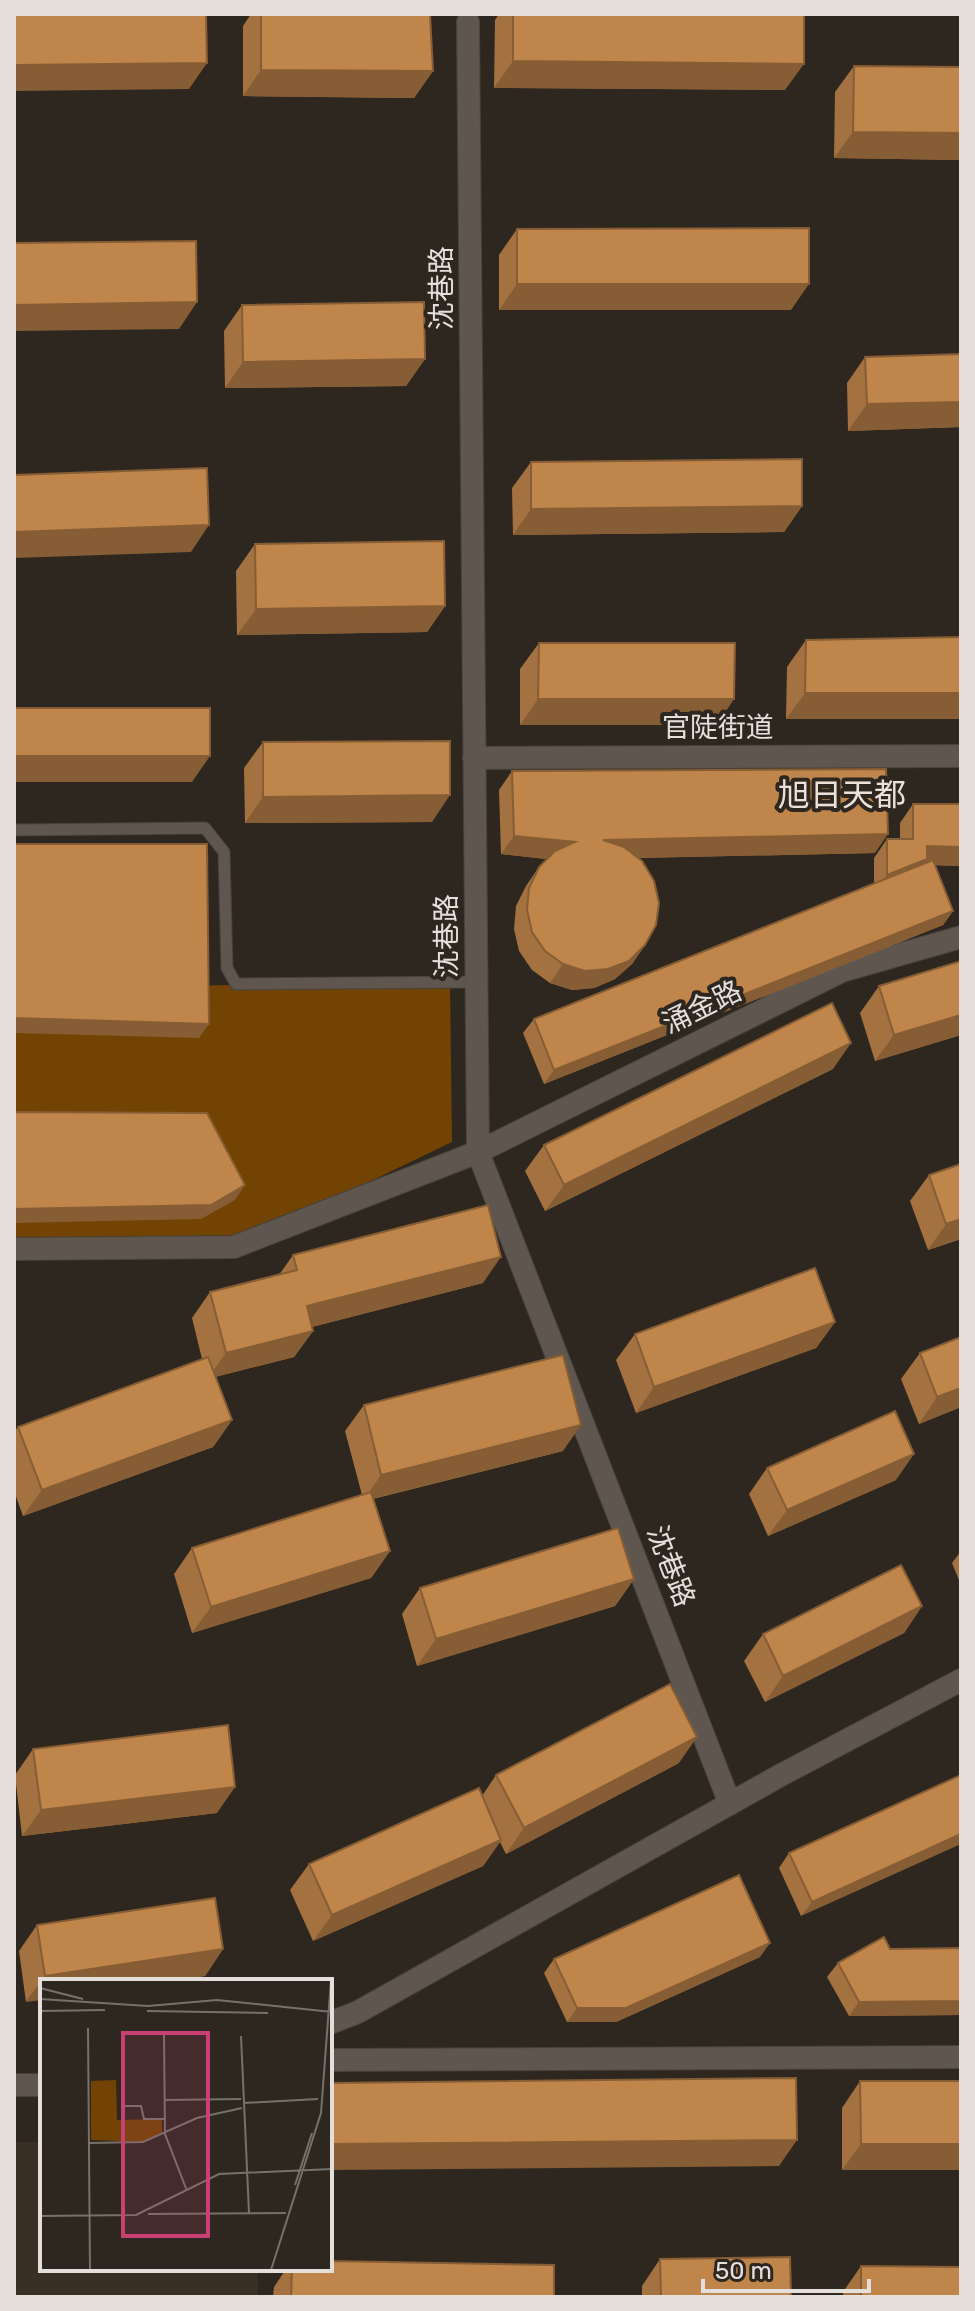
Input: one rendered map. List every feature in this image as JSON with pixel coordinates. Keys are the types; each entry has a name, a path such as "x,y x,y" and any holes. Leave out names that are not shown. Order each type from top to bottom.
{"street":[{"name":"沈巷路","path":"468,22 478,1152 730,1804"},
{"name":"官陡街道","path":"474,758 961,756"},
{"name":"涌金路","path":"14,1249 234,1247 478,1152 842,971 961,937"},
{"path":"332,2022 358,2012 730,1804 961,1680"},
{"path":"332,2060 961,2057"},
{"path":"14,2085 40,2085"}],"lane":[{"path":"14,830 205,828 224,852 227,968 236,984 476,982"}],"shaded area":[{"path":"450,982 452,1142 234,1247 14,1244 14,988"},
{"path":"14,2142 40,2142 40,2271 258,2271 258,2297 14,2297"}],"building":[{"path":"14,14 206,14 207,63 14,65"},
{"path":"261,14 430,14 433,71 261,70"},
{"path":"513,14 804,14 804,64 513,61"},
{"path":"854,66 961,67 961,133 853,132"},
{"path":"809,228 809,284 517,284 517,229"},
{"path":"196,241 197,302 14,305 14,243"},
{"path":"424,302 425,359 243,362 242,305"},
{"path":"961,354 961,402 867,404 865,357"},
{"path":"802,459 802,506 531,509 531,462"},
{"path":"207,468 209,525 14,532 14,475"},
{"path":"444,541 445,606 256,609 255,544"},
{"path":"961,637 961,693 805,693 806,640"},
{"path":"539,643 735,643 734,699 538,699"},
{"path":"14,708 210,708 210,756 14,756"},
{"path":"450,741 450,795 263,797 263,742"},
{"path":"886,769 888,834 603,840 624,847 642,861 654,881 659,903 656,925 645,945 629,961 608,969 585,971 563,964 545,951 532,932 527,910 529,888 539,867 555,851 575,842 514,836 512,771"},
{"path":"913,804 961,804 961,847 927,846 927,859 887,875 887,839 913,839"},
{"path":"14,844 207,844 209,1024 14,1018"},
{"path":"933,860 953,911 554,1070 534,1019"},
{"path":"961,961 961,1015 894,1035 879,986"},
{"path":"832,1003 851,1043 564,1185 544,1145"},
{"path":"14,1112 207,1113 245,1185 211,1205 14,1209"},
{"path":"961,1164 961,1219 946,1224 929,1175"},
{"path":"488,1205 501,1257 307,1306 313,1331 226,1353 210,1292 297,1270 293,1255"},
{"path":"815,1268 835,1322 654,1387 635,1334"},
{"path":"961,1337 961,1388 937,1397 920,1353"},
{"path":"563,1355 581,1425 381,1475 364,1405"},
{"path":"208,1357 232,1420 42,1490 18,1427"},
{"path":"895,1411 914,1454 787,1510 767,1468"},
{"path":"371,1492 390,1551 211,1607 192,1548"},
{"path":"618,1528 634,1579 436,1639 420,1588"},
{"path":"901,1565 922,1606 783,1676 763,1634"},
{"path":"670,1684 697,1737 524,1828 496,1775"},
{"path":"228,1725 235,1787 41,1810 33,1749"},
{"path":"961,1775 961,1834 812,1902 789,1853"},
{"path":"479,1788 501,1840 332,1915 309,1864"},
{"path":"739,1875 770,1943 626,2008 577,2008 554,1959"},
{"path":"215,1898 223,1949 45,1976 37,1925"},
{"path":"884,1937 890,1949 961,1948 961,2001 859,2002 838,1963"},
{"path":"796,2078 797,2140 332,2144 332,2083"},
{"path":"860,2081 961,2081 961,2144 861,2144"},
{"path":"790,2257 791,2297 661,2297 660,2259"},
{"path":"332,2261 554,2265 554,2297 291,2297 292,2271 332,2271"},
{"path":"861,2266 961,2267 961,2297 861,2297"}],"district":[{"name":"旭日天都","path":"842,795"}]}
